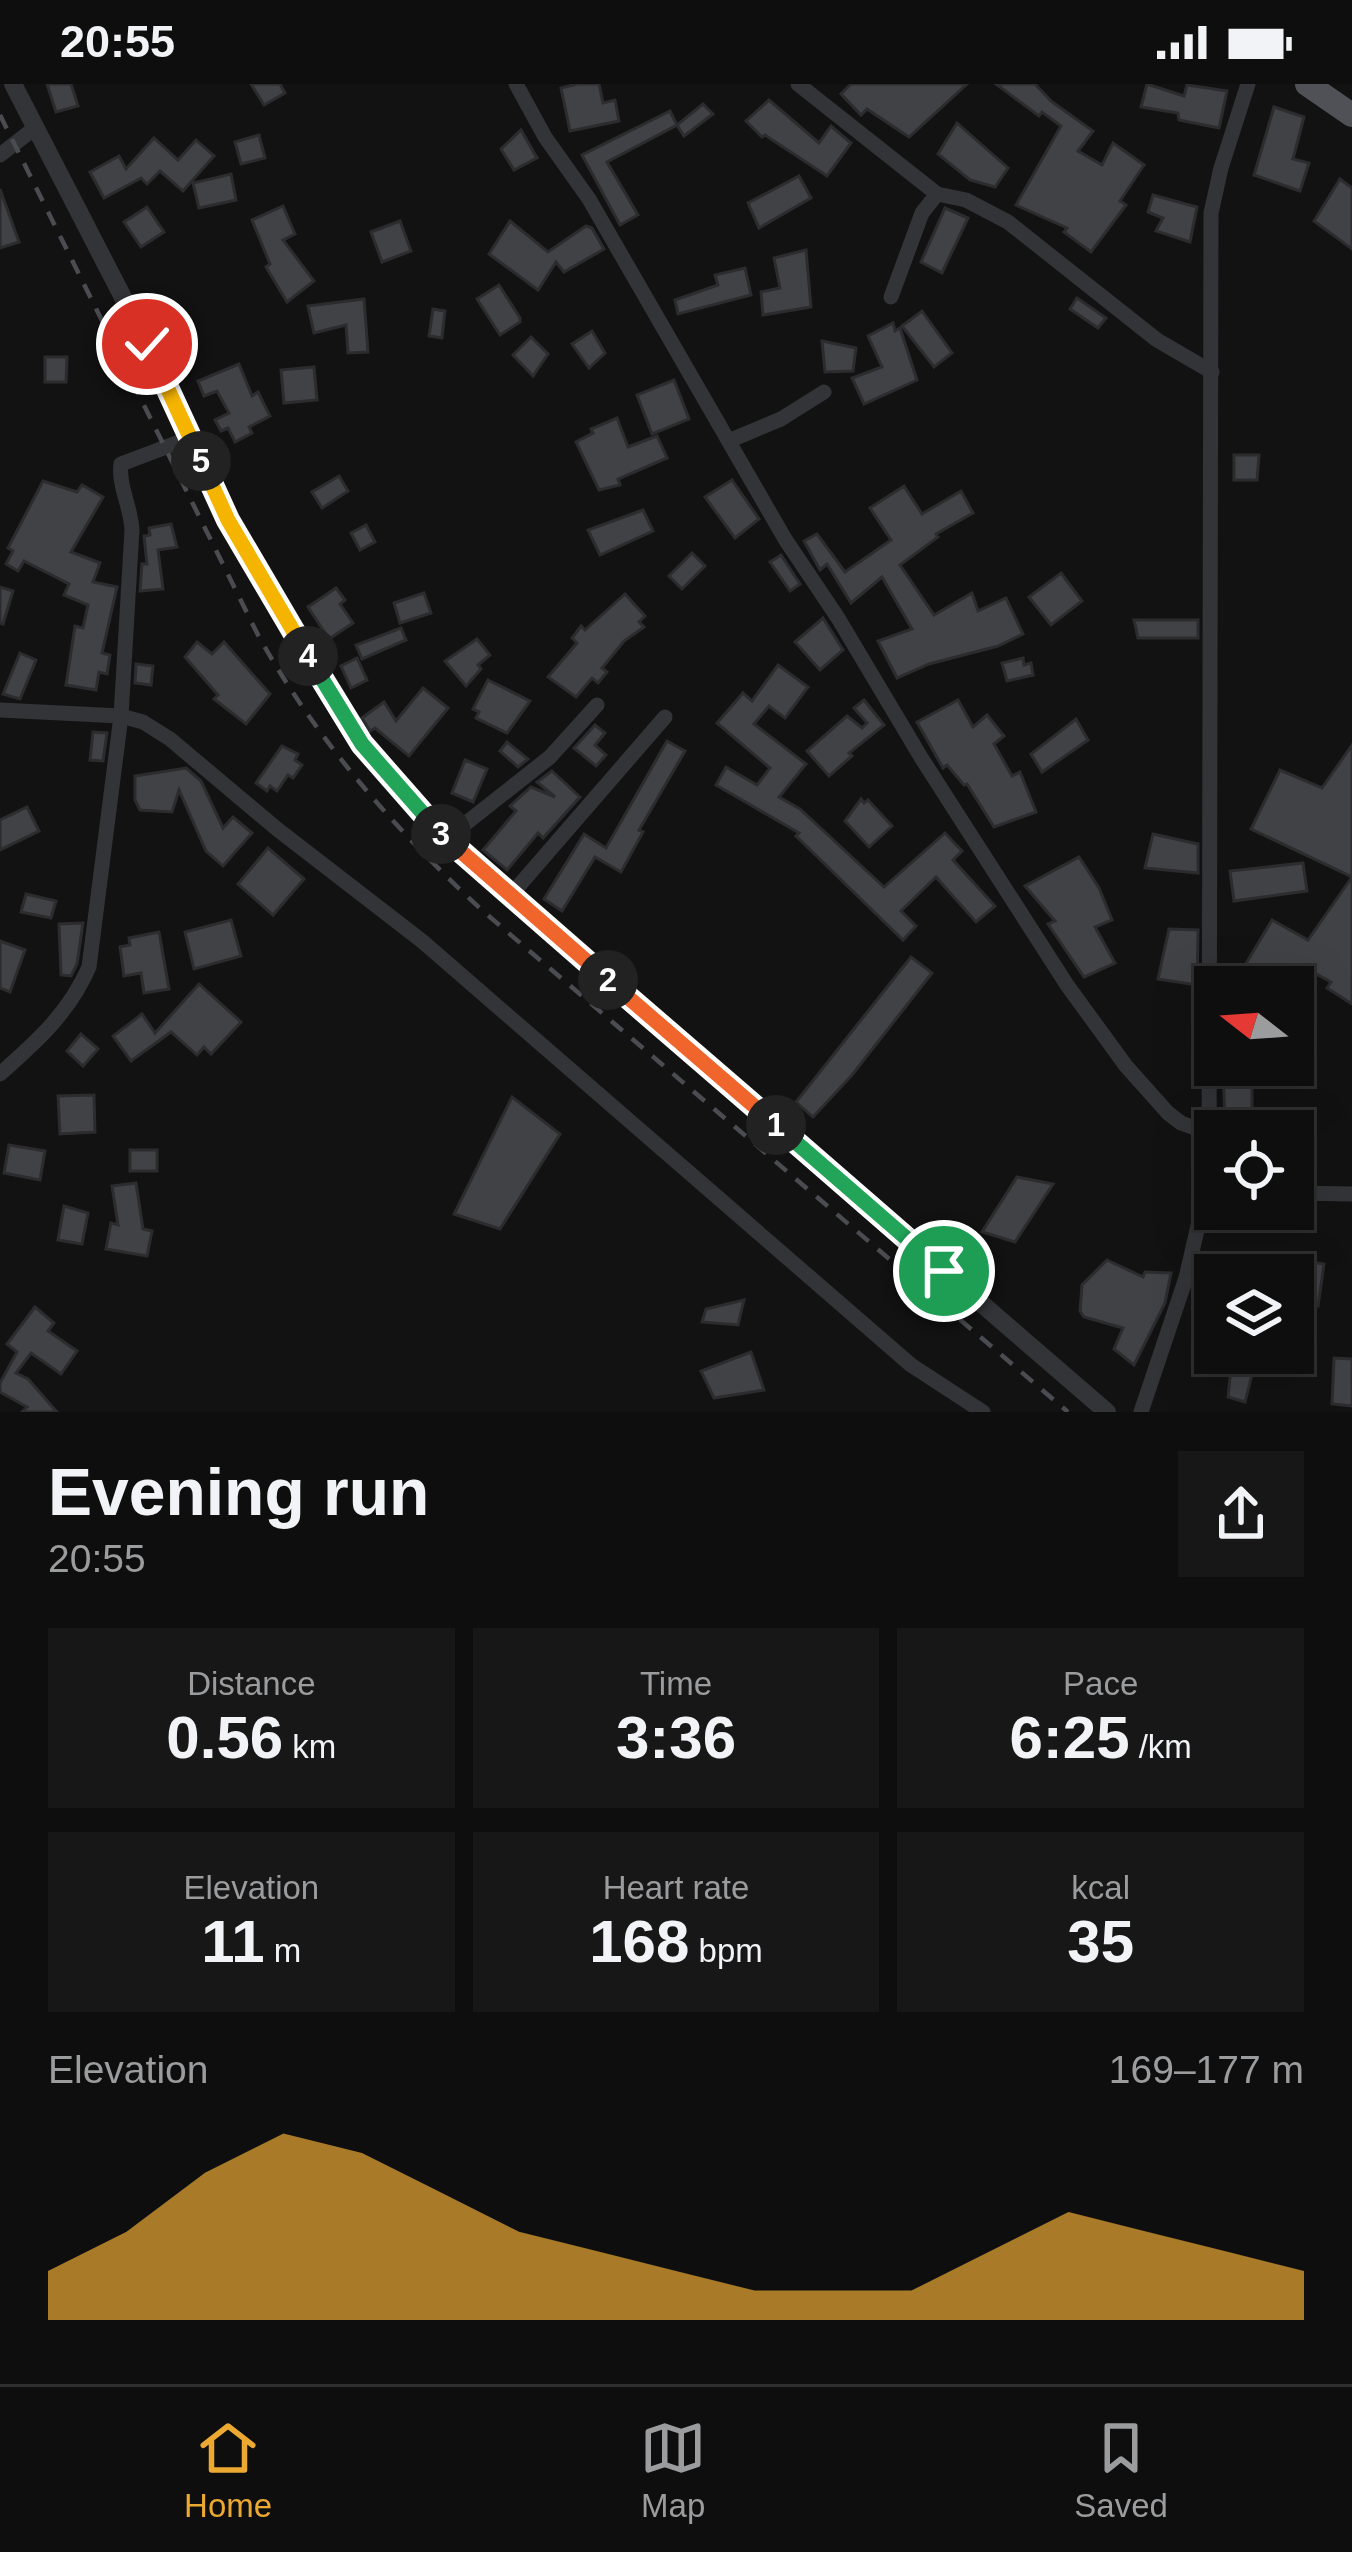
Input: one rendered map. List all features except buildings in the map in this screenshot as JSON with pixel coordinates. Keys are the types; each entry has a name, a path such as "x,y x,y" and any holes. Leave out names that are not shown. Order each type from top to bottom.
{"main road":[{"path":"1307,84 1352,115"},
{"path":"1333,84 1352,97"}],"street":[{"path":"13,84 147,344 228,520 362,744 446,839 1107,1412"},
{"path":"516,84 544,137 589,199 785,539 1067,985 1126,1066 1168,1113 1194,1128"},
{"path":"798,84 937,194 966,200 1008,222 1156,340 1212,372"},
{"path":"1209,1110 1211,213 1248,84"},
{"path":"0,155 36,127"},
{"path":"891,297 922,213 937,194"},
{"path":"731,440 824,392"},
{"path":"0,1074 51,1029 77,994 88,967 121,716 133,530 119,479 122,464 190,438"},
{"path":"446,839 550,757 597,705"},
{"path":"0,710 121,716 143,722 170,739 422,941 911,1365 982,1412"},
{"path":"510,896 665,717"},
{"path":"1314,1193 1352,1194"},
{"path":"1141,1412 1199,1230"}],"railway":[{"path":"0,115 258,635 332,748 419,849 484,912 1068,1412"}],"route":[{"path":"147,344 228,520 362,744 446,839 944,1271"}]}
